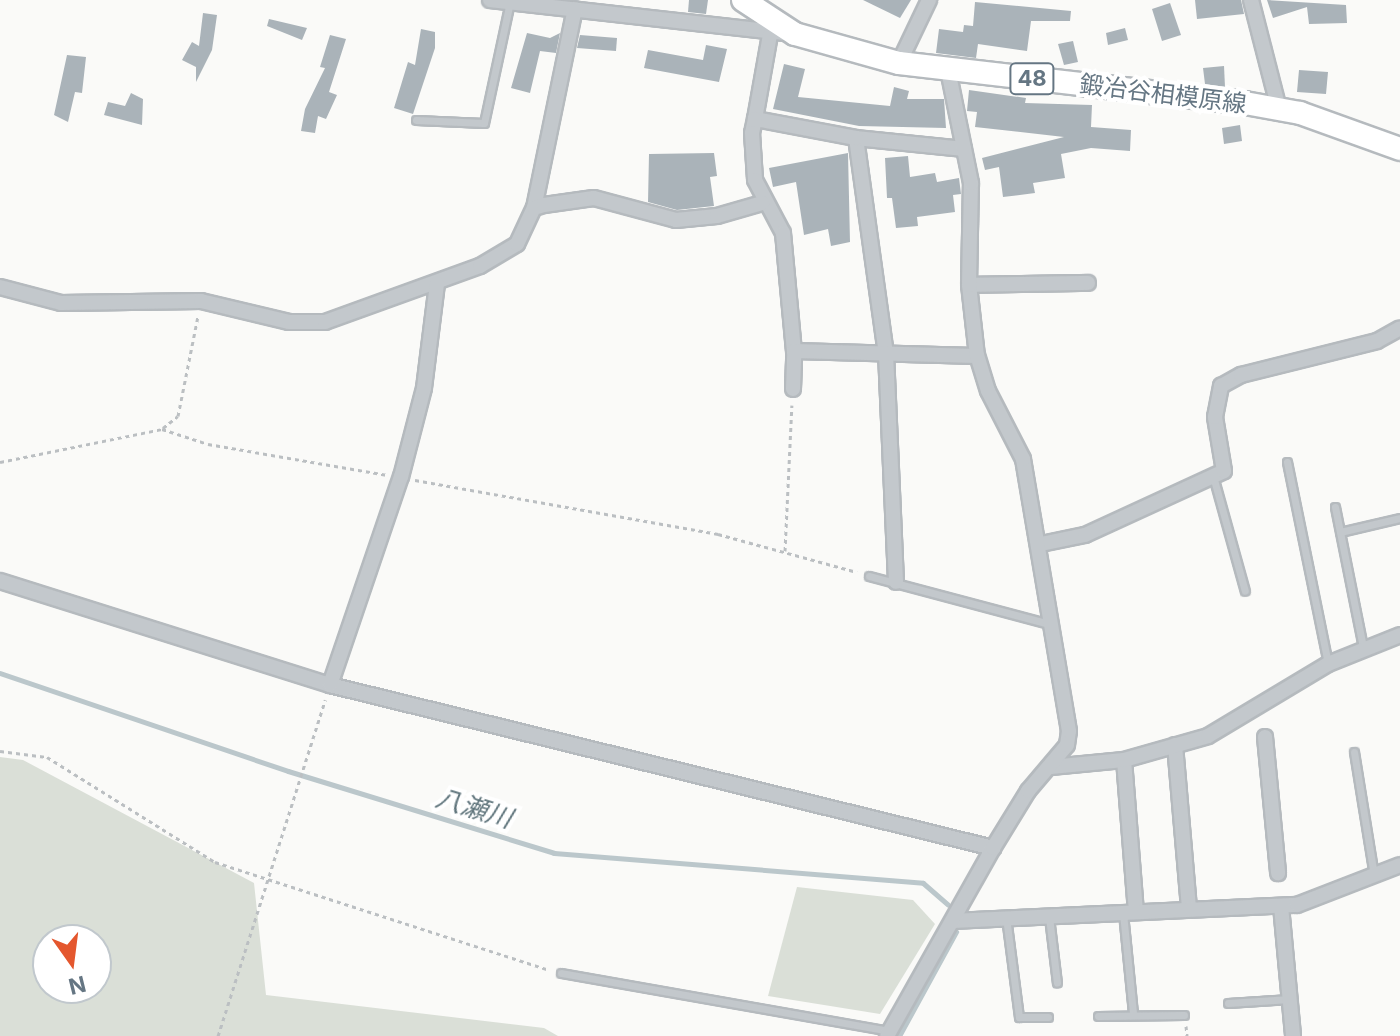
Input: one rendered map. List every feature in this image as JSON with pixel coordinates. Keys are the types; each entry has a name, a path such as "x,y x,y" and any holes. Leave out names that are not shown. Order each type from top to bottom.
{"main road":[{"name":"鍛冶谷相模原線","path":"743,0 795,34 899,63 1279,109 1400,149"}],"street":[{"path":"490,0 770,35 795,34"},
{"path":"899,63 929,0"},
{"path":"1251,0 1279,109"},
{"path":"0,287 61,303 201,301 289,322 325,322 437,284 517,244 534,208 575,9"},
{"path":"770,35 755,119 755,180 762,203 774,211 783,233 794,351 793,389"},
{"path":"888,1033 1028,791 1067,745 1069,731 1041,544 1017,441 993,402 977,356 969,285 971,183 948,70"},
{"path":"755,119 856,138 964,149"},
{"path":"856,138 886,353 896,582"},
{"path":"534,208 594,198 646,216 687,220 762,203"},
{"path":"969,285 1088,283"},
{"path":"330,685 401,477 424,388 437,284"},
{"path":"1041,544 1085,535 1224,471 1215,417 1221,386 1241,375 1377,341 1400,328"},
{"path":"794,351 977,356"},
{"path":"0,581 330,685 993,848"},
{"path":"1051,767 1124,760 1208,736 1328,664 1363,647 1400,635"},
{"path":"1265,737 1278,873"},
{"path":"1175,745 1189,909"},
{"path":"1124,760 1129,912"},
{"path":"954,921 1281,906 1321,899 1400,865"},
{"path":"1281,906 1293,1036"}],"lane":[{"path":"416,120 484,123 510,2"},
{"path":"1287,462 1328,664"},
{"path":"1213,476 1245,591"},
{"path":"1335,507 1363,647"},
{"path":"1340,532 1400,518"},
{"path":"869,576 1054,626"},
{"path":"1354,752 1374,877"},
{"path":"1129,912 1133,1014"},
{"path":"1049,916 1057,983"},
{"path":"1006,917 1019,1017 1048,1017"},
{"path":"561,973 888,1033"},
{"path":"1228,1003 1290,999"},
{"path":"1098,1016 1184,1015"}],"path":[{"path":"0,462 162,429 178,416 201,301"},
{"path":"785,551 793,389"},
{"path":"162,429 208,444 603,510 785,551 869,576"},
{"path":"218,1036 330,685"},
{"path":"0,751 47,757 215,862 561,973"}],"shaded area":[{"path":"0,757 23,760 254,883 266,995 544,1028 558,1036 0,1036"},
{"path":"797,887 913,900 935,924 880,1014 768,996"}],"building":[{"path":"689,0 708,0 706,14 688,12"},
{"path":"863,0 911,0 900,18"},
{"path":"1195,0 1241,0 1244,14 1197,19"},
{"path":"1267,0 1346,5 1347,23 1309,24 1307,7 1273,18"},
{"path":"975,2 1071,11 1070,21 1031,21 1027,51 978,44 976,58 936,53 939,29 963,32 964,25 973,26"},
{"path":"1170,3 1181,35 1162,41 1152,9"},
{"path":"203,13 217,15 212,50 196,82 196,67 182,60 192,42 199,46"},
{"path":"269,19 307,28 302,40 267,26"},
{"path":"1125,28 1128,40 1108,45 1106,33"},
{"path":"421,29 435,32 435,48 413,114 394,108 408,62 415,65"},
{"path":"527,33 550,38 560,33 556,53 540,51 530,93 511,88"},
{"path":"330,35 346,39 329,92 337,95 326,119 318,116 315,133 301,131 305,109 325,68 320,67"},
{"path":"580,35 617,38 616,51 577,48"},
{"path":"1073,41 1078,62 1064,65 1058,44"},
{"path":"706,45 727,49 719,82 644,68 648,50 703,60"},
{"path":"67,55 86,57 82,93 75,92 68,122 54,115"},
{"path":"784,64 805,69 798,97 890,106 894,87 909,91 907,99 944,99 946,128 859,126 773,109"},
{"path":"1224,66 1225,87 1205,84 1203,68"},
{"path":"1299,70 1328,72 1326,94 1297,92"},
{"path":"969,90 1026,98 1025,103 1092,105 1091,127 1131,130 1130,151 1091,148 1061,154 1065,178 1033,183 1035,193 1003,197 999,167 985,170 982,158 1064,137 975,127 977,112 967,111"},
{"path":"131,93 143,99 142,125 104,115 108,102 125,106"},
{"path":"1240,125 1242,141 1224,144 1222,128"},
{"path":"714,153 717,176 710,177 714,206 677,210 648,202 649,154"},
{"path":"848,153 850,242 831,246 828,229 804,235 796,182 773,187 769,168"},
{"path":"908,156 910,177 935,173 937,182 959,178 961,194 953,195 955,212 917,217 918,226 896,228 892,198 887,198 885,158"}],"waterway":[{"name":"八瀬川","path":"0,673 288,771 554,853 923,883 948,905"},
{"name":"八瀬川","path":"899,1036 956,932"}]}
